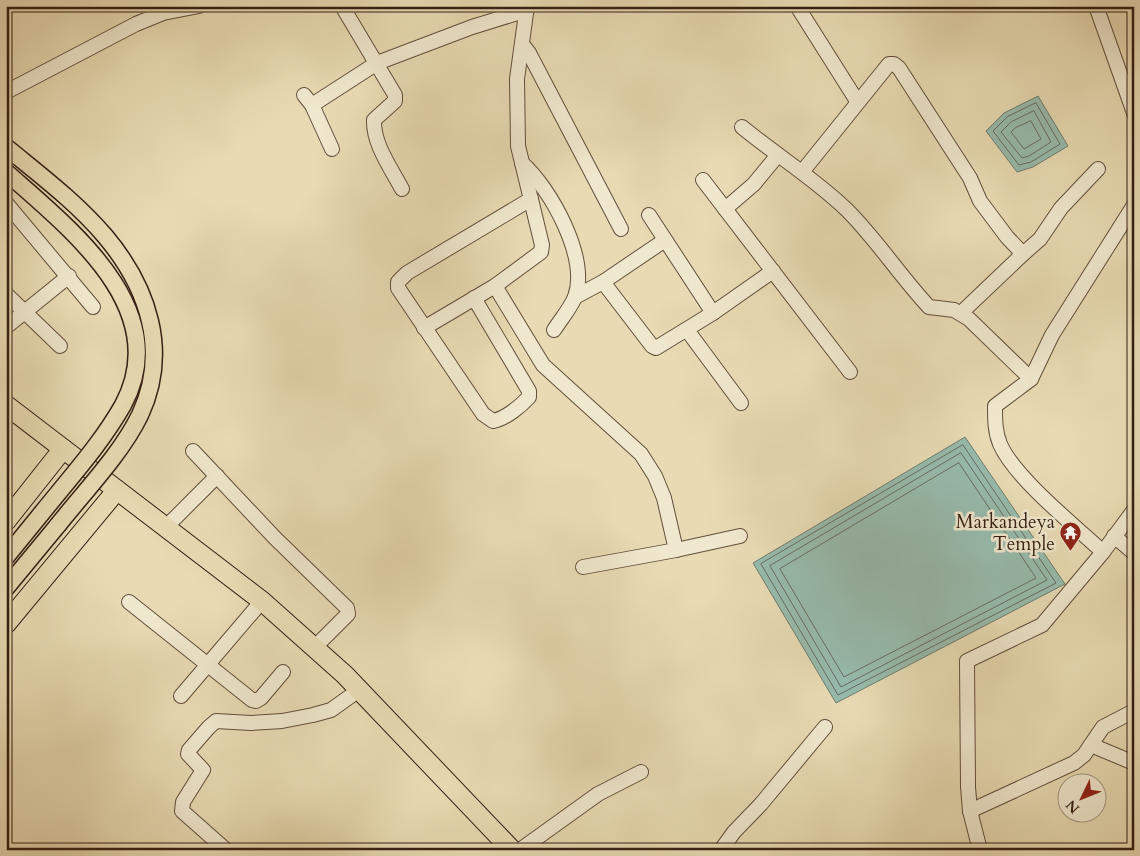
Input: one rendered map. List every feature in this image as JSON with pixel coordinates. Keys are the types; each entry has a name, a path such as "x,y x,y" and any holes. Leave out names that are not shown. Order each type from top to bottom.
{"highway":[{"path":"6,405 262,601 359,690 512,850"},
{"path":"6,521 63,449"},
{"path":"6,624 117,490"}],"main road":[{"path":"6,147 63,194 106,236 126,266 142,297 151,321 155,342 150,387 140,415 126,438 6,588"},
{"path":"6,172 55,215 96,259 125,303 133,321 137,339 137,359 132,382 123,404 109,426 6,557"}],"street":[{"path":"6,92 136,24 162,13 199,6"},
{"path":"342,6 391,86 395,101 374,120 374,128 382,151 402,189"},
{"path":"797,6 857,101"},
{"path":"1096,6 1134,113"},
{"path":"332,149 308,100 377,63 527,8 517,80 518,146 542,244 542,252 495,286 424,328"},
{"path":"522,44 529,53 621,229"},
{"path":"802,172 857,101 886,67 894,64 954,152 970,178 980,201 1007,237 1023,254"},
{"path":"742,127 777,156 802,172 848,211 929,307 954,310 961,313 1031,379"},
{"path":"725,209 754,184 777,156"},
{"path":"522,163 542,184 576,252 578,270 574,297 554,330"},
{"path":"961,313 1040,239 1061,208 1098,169"},
{"path":"703,180 850,372"},
{"path":"474,298 529,391 529,397 525,402 498,420 493,421 483,414 424,328 398,288 398,282 401,277 479,228 531,199"},
{"path":"6,203 93,307"},
{"path":"1103,552 1024,478 1000,444 995,425 996,406 1031,379 1052,335 1134,205"},
{"path":"649,216 713,313"},
{"path":"574,297 603,282 665,240"},
{"path":"603,282 652,346 656,348 713,313 773,271"},
{"path":"6,327 69,276"},
{"path":"495,286 543,365 641,454 655,476 664,498 676,550"},
{"path":"6,294 60,346"},
{"path":"687,330 741,403"},
{"path":"193,450 275,538 347,608 348,614 344,619 314,648"},
{"path":"166,527 217,476"},
{"path":"980,850 970,810 967,661 1042,625 1103,552 1134,510"},
{"path":"583,567 740,536"},
{"path":"1114,536 1134,553"},
{"path":"181,696 262,601"},
{"path":"130,602 206,665 256,702 283,672"},
{"path":"226,850 182,810 183,802 203,770 190,758 189,750 216,721 251,723 313,716 331,710 359,690"},
{"path":"970,810 1074,763 1091,745 1104,726 1134,711"},
{"path":"721,850 734,832 825,727"},
{"path":"1091,745 1134,762"},
{"path":"520,850 598,794 641,772"}],"water":[{"path":"1038,96 1068,146 1033,167 1017,172 986,131 1004,113"},
{"path":"965,437 1065,584 836,703 753,563"}],"place":[{"name":"Markandeya Temple","path":"1071,552"}]}
